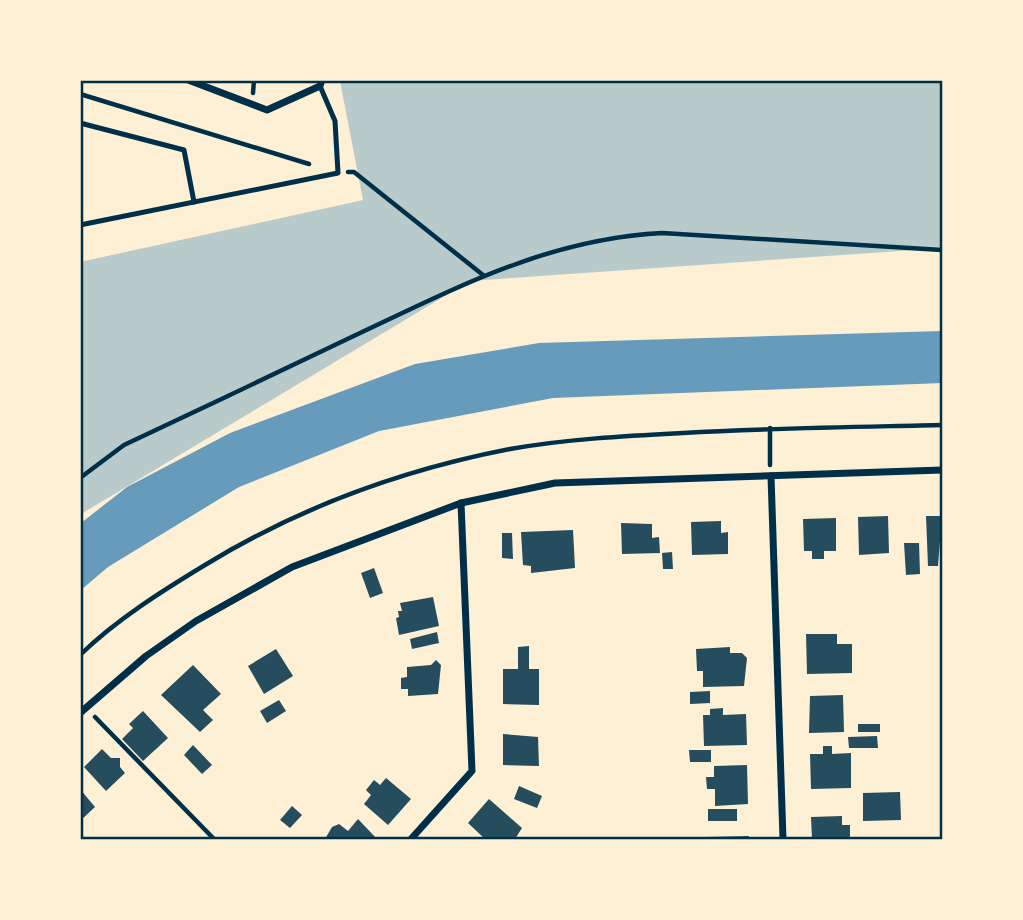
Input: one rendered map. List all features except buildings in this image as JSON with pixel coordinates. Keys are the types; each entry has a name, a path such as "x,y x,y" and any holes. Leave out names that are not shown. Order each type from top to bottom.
{"street":[{"path":"188,80 267,110 321,83"},
{"path":"80,713 146,656 196,621 280,573 461,503 555,483 943,470"},
{"path":"771,476 783,839"},
{"path":"411,839 472,771 461,503"}],"lane":[{"path":"80,225 338,173 335,121 321,83"},
{"path":"80,123 184,150 194,202"}],"path":[{"path":"254,80 255,87"},
{"path":"80,94 338,173 354,172 483,275"},
{"path":"80,478 124,445 483,275 554,250 640,234 762,236 943,250"},
{"path":"769,454 770,428"},
{"path":"105,727 214,839"}],"shaded area":[{"path":"340,81 942,81 942,248 470,281 81,514 80,262 363,200"}],"water":[{"path":"942,331 942,383 553,398 379,431 239,487 108,567 81,590 81,523 127,487 230,433 415,364 539,343"}]}
